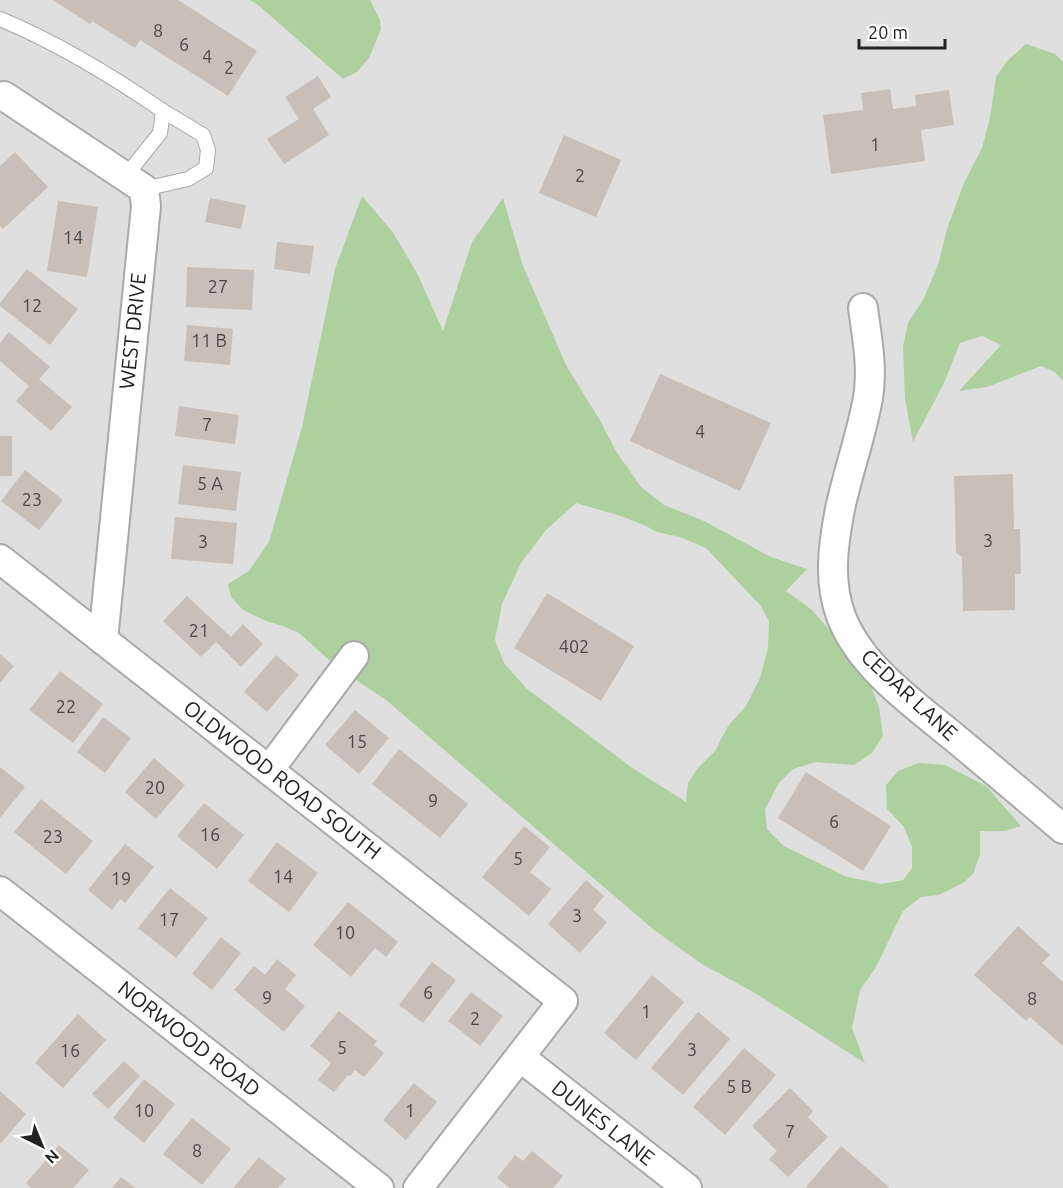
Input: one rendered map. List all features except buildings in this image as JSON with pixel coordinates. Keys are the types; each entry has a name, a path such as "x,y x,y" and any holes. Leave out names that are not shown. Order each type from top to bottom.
{"street":[{"path":"1,90 135,183"},
{"name":"WEST DRIVE","path":"103,640 146,206 135,183"},
{"name":"CEDAR LANE","path":"863,308 870,352 868,397 841,508 832,556 833,586 840,614 849,636 895,688 1063,829"},
{"name":"OLDWOOD ROAD SOUTH","path":"0,559 563,1001 520,1057"},
{"path":"269,770 354,656"},
{"name":"NORWOOD ROAD","path":"0,891 379,1188"},
{"path":"418,1188 520,1057"},
{"name":"DUNES LANE","path":"520,1057 687,1188"}],"lane":[{"path":"0,19 33,33 119,81 203,135 208,150 206,168 188,179 135,183"},
{"path":"135,183 160,133 163,111"}],"shaded area":[{"path":"0,0 1063,0 1063,1188 0,1188"}],"green space":[{"path":"250,0 370,0 380,20 381,29 369,58 357,72 343,79"},
{"path":"1026,44 1055,54 1063,62 1063,381 1055,372 1041,366 987,387 959,391 1001,345 982,336 960,343 944,383 913,442 905,399 903,346 908,323 923,300 938,265 947,229 964,183 982,148 990,118 996,77 1007,61"},
{"path":"362,196 392,231 417,273 443,331 472,242 503,198 523,266 567,367 616,451 641,487 664,505 704,521 771,557 807,569 786,591 812,610 870,684 879,707 883,736 872,753 854,765 816,762 793,769 779,783 765,809 767,829 784,846 847,877 882,884 903,880 912,868 912,847 904,827 887,809 886,785 898,771 919,763 945,765 986,786 1021,826 1004,831 980,831 980,854 973,874 963,883 939,895 921,897 903,911 875,969 860,990 852,1028 865,1063 755,993 702,964 654,930 386,700 338,668 299,633 243,610 231,597 228,584 249,571 269,542 302,427 335,269","holes":["576,503 621,516 657,532 680,537 706,548 760,605 769,621 768,648 760,678 746,706 728,726 715,751 697,769 688,783 686,802 631,767 526,688 504,663 495,640 502,604 521,563 546,530"]}]}
